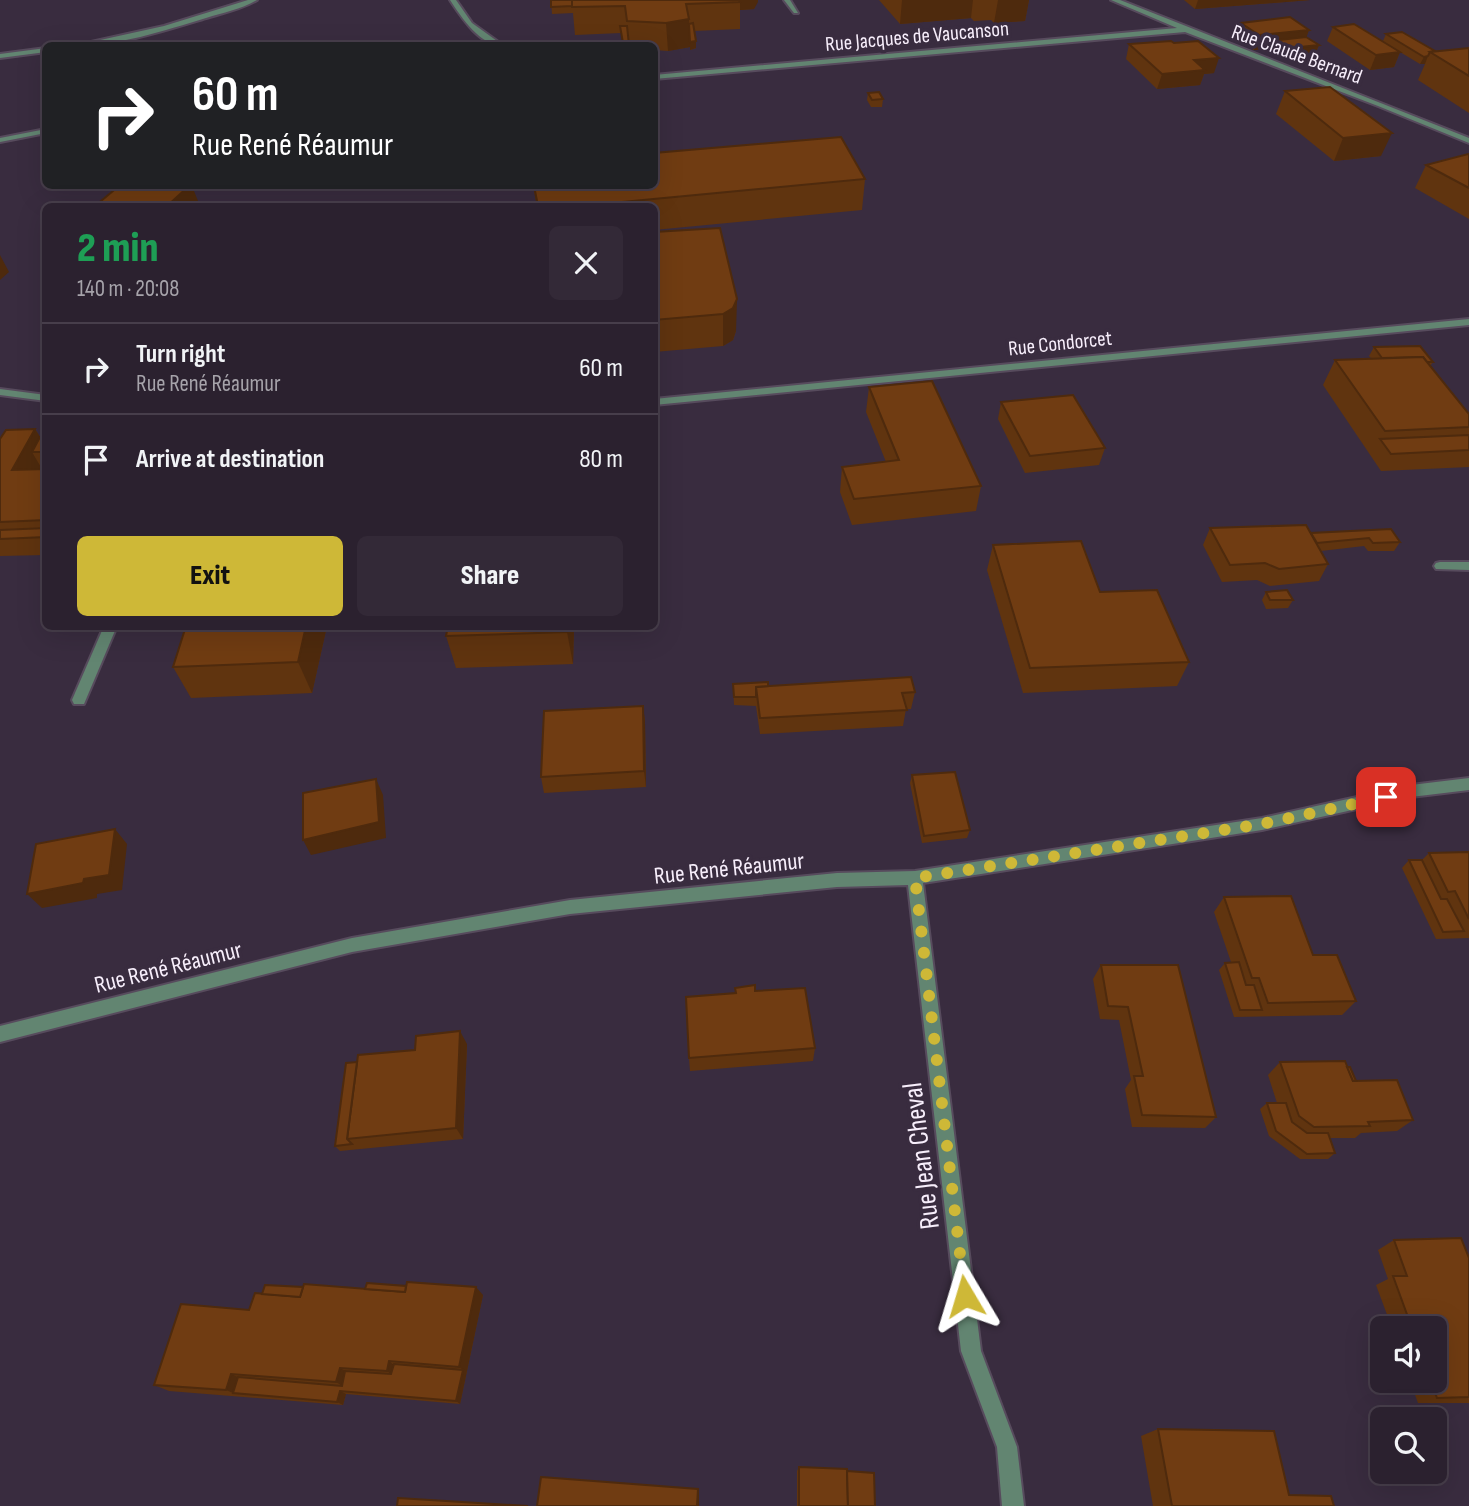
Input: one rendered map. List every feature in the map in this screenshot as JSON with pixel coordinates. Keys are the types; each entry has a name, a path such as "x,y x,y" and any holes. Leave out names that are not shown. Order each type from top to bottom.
{"street":[{"path":"101,42 210,16 254,0"},
{"path":"453,0 470,24 495,42"},
{"path":"787,0 796,12"},
{"name":"Rue Claude Bernard","path":"1114,0 1183,30 1396,108 1469,141"},
{"name":"Rue Jacques de Vaucanson","path":"658,77 1183,30"},
{"path":"0,56 42,51"},
{"path":"0,140 42,132"},
{"name":"Rue Condorcet","path":"658,402 1469,322"},
{"path":"0,392 42,397"},
{"path":"1440,566 1469,566"},
{"path":"79,700 109,630"},
{"name":"Rue René Réaumur","path":"0,1034 352,945 556,909 837,880 915,878 1262,824 1411,792 1469,784"},
{"name":"Rue Jean Cheval","path":"915,878 971,1351 1007,1447 1013,1506"}],"building":[{"path":"551,0 572,0 572,6 551,7"},
{"path":"572,0 740,2 686,4 689,19 666,23 627,21 625,6 572,7"},
{"path":"1290,17 1309,30 1259,35 1241,23"},
{"path":"693,23 696,41 690,42 689,24"},
{"path":"1354,24 1400,52 1376,55 1333,27"},
{"path":"620,26 627,26 629,42 623,42"},
{"path":"1402,32 1435,51 1424,57 1386,34"},
{"path":"1306,37 1319,45 1281,49 1269,41"},
{"path":"1198,41 1219,58 1194,60 1205,70 1162,74 1129,44"},
{"path":"1469,48 1469,76 1430,52"},
{"path":"1330,87 1392,133 1343,138 1285,91"},
{"path":"879,92 883,99 872,100 868,93"},
{"path":"841,137 865,179 612,203 537,203 535,189 658,189 658,153"},
{"path":"1468,154 1469,188 1426,165"},
{"path":"115,189 186,189 170,203 99,203"},
{"path":"720,228 737,299 733,308 723,314 658,320 658,232"},
{"path":"1420,346 1433,362 1427,362 1423,357 1382,358 1374,347"},
{"path":"1423,357 1469,414 1469,427 1385,431 1335,360"},
{"path":"932,381 981,486 854,499 842,467 899,460 869,387"},
{"path":"1073,395 1105,448 1030,456 1001,402"},
{"path":"35,429 12,470 42,469 42,520 0,522 0,439 6,430"},
{"path":"1469,435 1469,450 1391,454 1380,439"},
{"path":"40,437 42,437 42,452 32,452"},
{"path":"1306,525 1328,564 1279,569 1265,563 1230,565 1210,528"},
{"path":"42,528 42,537 0,539 0,530"},
{"path":"1391,529 1400,542 1373,543 1369,538 1317,543 1311,533"},
{"path":"1081,541 1100,592 1157,590 1189,662 1030,668 993,545"},
{"path":"1287,590 1293,600 1270,600 1266,592"},
{"path":"185,630 305,630 298,662 173,667"},
{"path":"447,630 567,630 567,632 446,636"},
{"path":"911,677 915,692 902,693 907,710 760,718 756,687"},
{"path":"768,682 768,686 756,687 756,697 734,697 733,684"},
{"path":"643,706 644,771 541,777 544,711"},
{"path":"955,772 970,830 924,836 912,775"},
{"path":"376,779 379,822 303,840 303,793"},
{"path":"115,829 109,875 27,894 36,844"},
{"path":"1469,852 1469,919 1455,891 1448,892 1429,853"},
{"path":"1409,860 1422,860 1441,899 1447,899 1464,931 1443,932"},
{"path":"1291,896 1313,955 1337,955 1356,1001 1268,1003 1259,978 1252,978 1224,897"},
{"path":"1239,962 1246,985 1254,985 1262,1010 1240,1010 1225,963"},
{"path":"1101,965 1178,965 1216,1117 1142,1115 1134,1076 1143,1076 1128,1007 1108,1006"},
{"path":"755,985 755,991 805,988 815,1048 689,1058 686,997 736,993 735,988"},
{"path":"460,1031 456,1128 347,1139 358,1055 415,1050 416,1036"},
{"path":"1345,1061 1353,1081 1397,1080 1413,1120 1368,1122 1370,1126 1314,1127 1299,1116 1280,1062"},
{"path":"357,1062 347,1139 352,1144 335,1146 346,1063"},
{"path":"1347,1067 1350,1067 1356,1081 1353,1081"},
{"path":"1267,1103 1286,1103 1292,1122 1307,1133 1328,1133 1335,1153 1307,1154 1276,1131"},
{"path":"1461,1238 1469,1258 1469,1397 1437,1398 1435,1393 1447,1393 1447,1316 1408,1316 1393,1276 1407,1276 1394,1240"},
{"path":"407,1282 476,1287 459,1367 389,1361 387,1371 340,1368 336,1382 231,1374 226,1390 154,1385 181,1304 249,1310 255,1293 300,1297 304,1284 405,1292"},
{"path":"367,1283 406,1286 405,1292 365,1289"},
{"path":"265,1285 303,1287 300,1297 262,1294"},
{"path":"394,1364 463,1370 456,1401 340,1391 337,1402 233,1393 238,1377 342,1386 345,1371 391,1374"},
{"path":"1158,1429 1274,1431 1289,1495 1331,1496 1334,1506 1172,1506"},
{"path":"799,1467 847,1469 848,1506 799,1506"},
{"path":"847,1471 874,1473 875,1506 848,1506"},
{"path":"541,1477 698,1489 697,1506 537,1506"},
{"path":"398,1498 528,1506 397,1506"}],"route":[{"path":"965,1296 915,878 1262,824 1386,797"}]}
